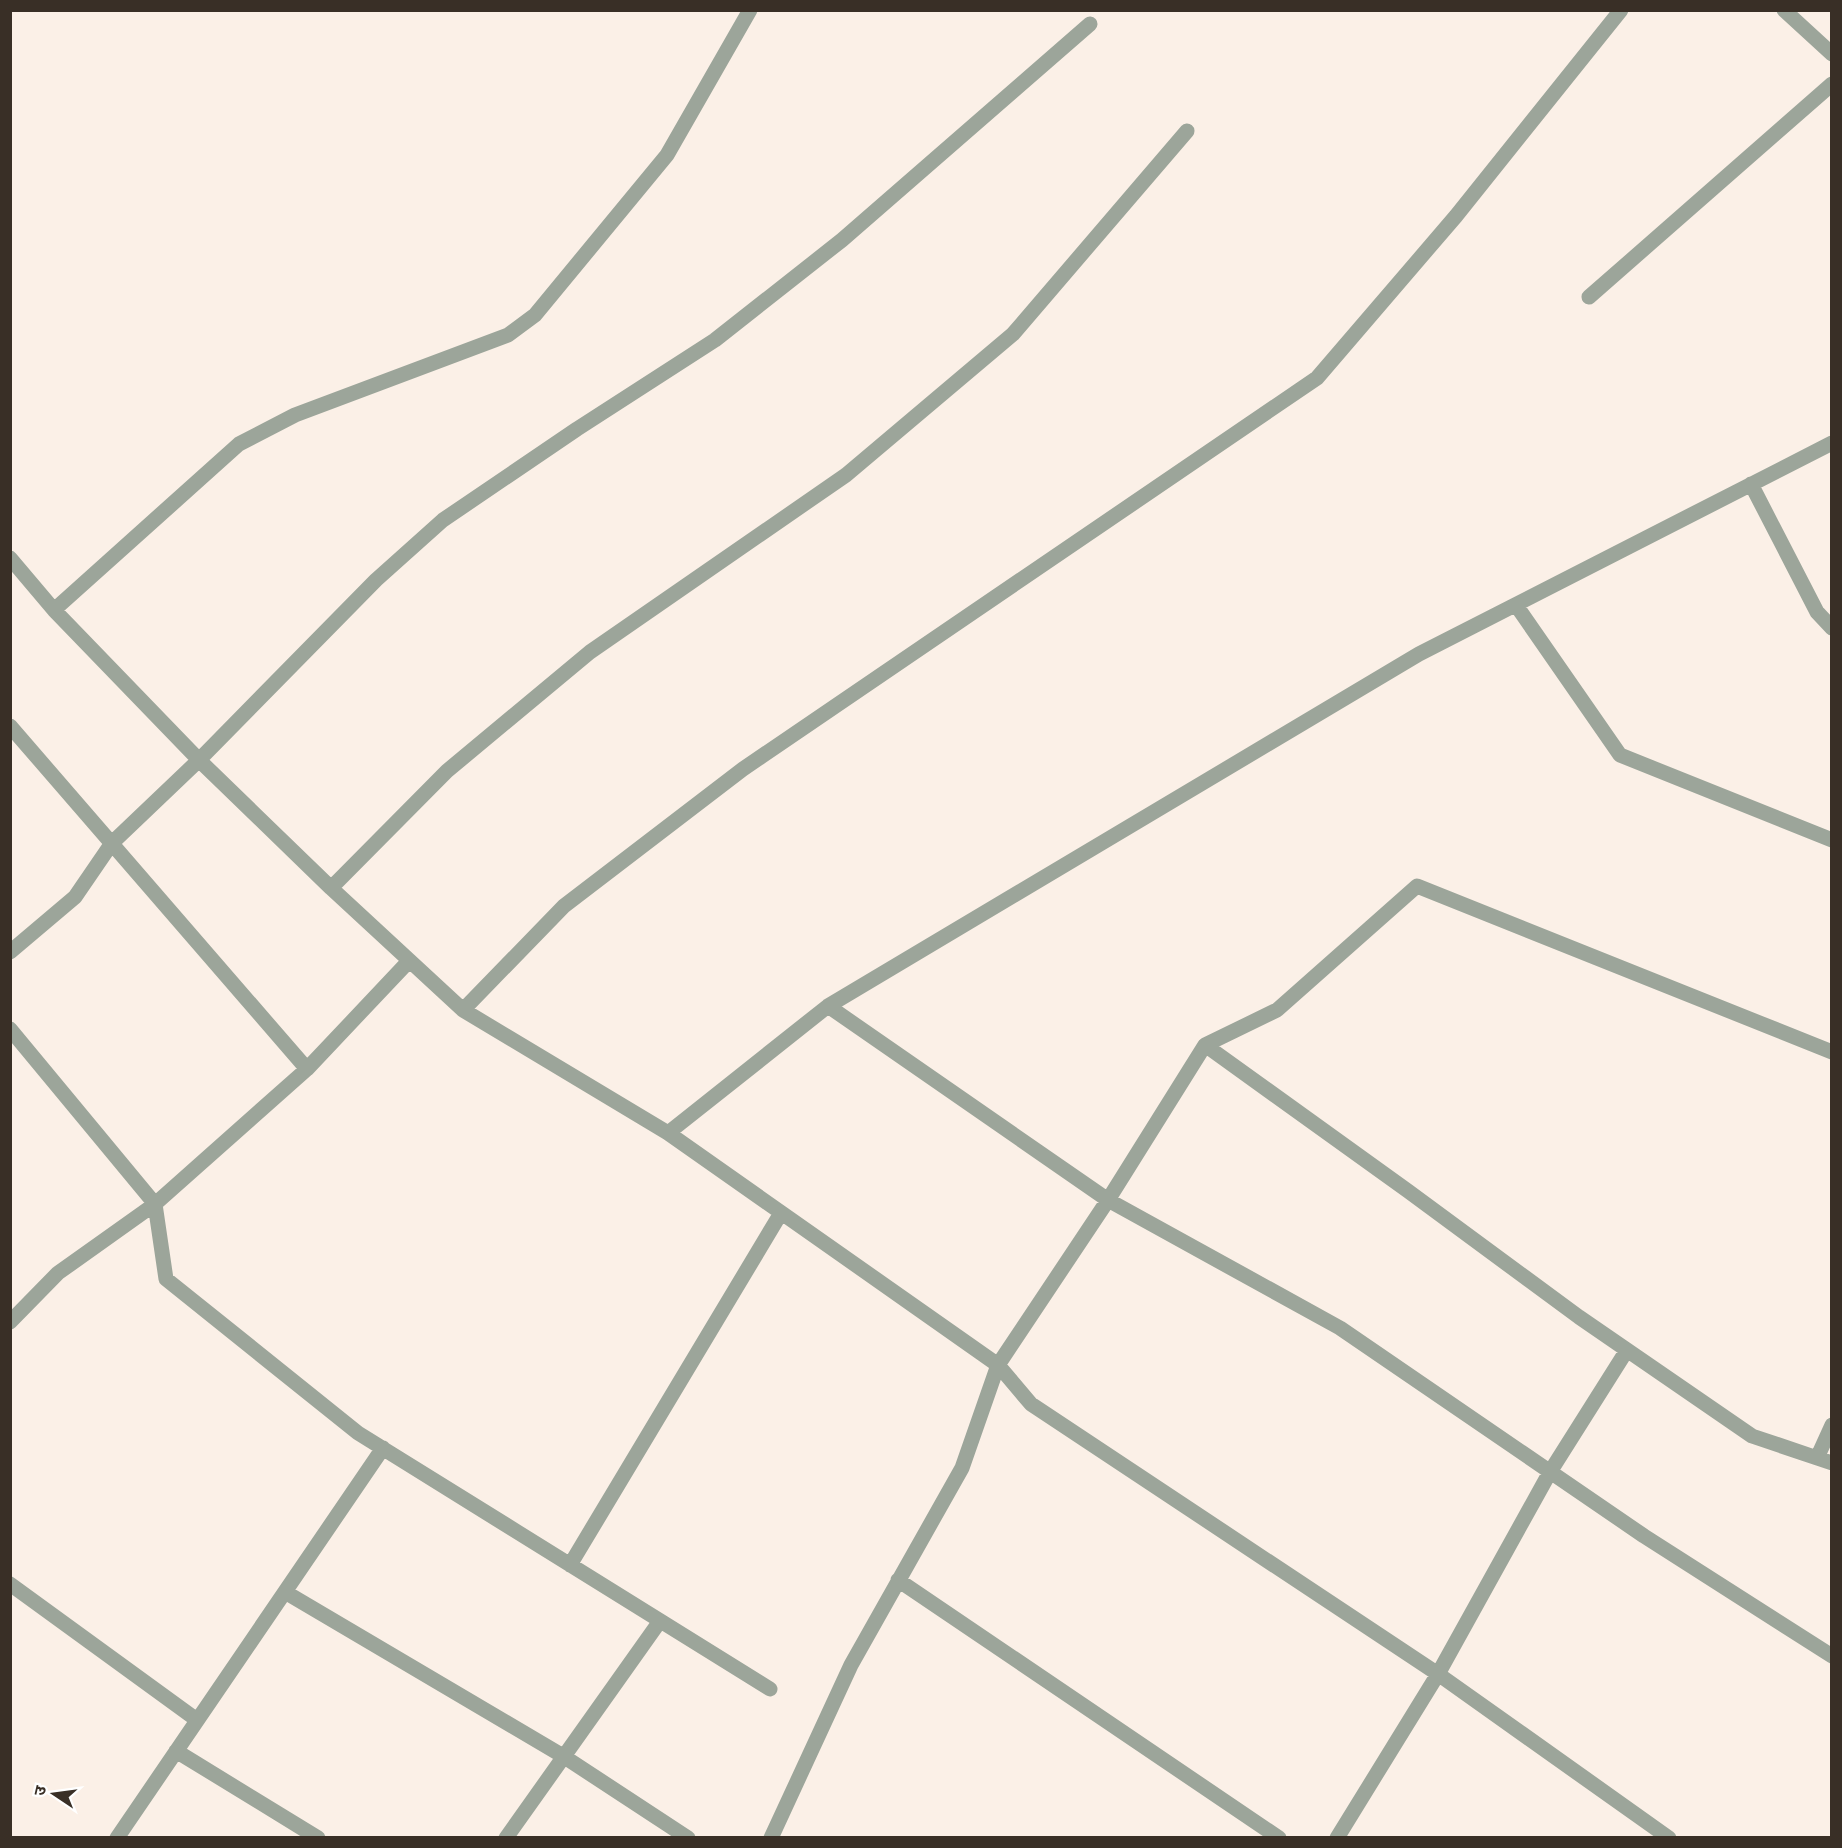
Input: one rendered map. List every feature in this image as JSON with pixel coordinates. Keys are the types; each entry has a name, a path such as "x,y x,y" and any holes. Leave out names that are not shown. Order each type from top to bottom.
{"street":[{"path":"54,610 239,444 295,415 508,335 535,315 667,155 750,10"},
{"path":"463,1010 564,906 743,769 1317,378 1456,216 1621,10"},
{"path":"1784,10 1832,54"},
{"path":"10,952 75,897 112,843 199,760 376,580 443,520 577,429 715,340 842,240 1090,24"},
{"path":"1589,297 1832,84"},
{"path":"331,888 447,771 590,652 846,475 1013,334 1187,131"},
{"path":"668,1133 828,1006 1419,654 1832,443"},
{"path":"1751,484 1817,612 1832,628"},
{"path":"10,558 54,610 199,760 331,888 463,1010 668,1133 998,1365 1031,1404 1438,1674 1669,1838"},
{"path":"10,583 23,573"},
{"path":"1516,604 1620,755 1832,840"},
{"path":"10,726 307,1069"},
{"path":"771,1838 851,1665 962,1468 998,1365 1108,1200 1205,1045 1277,1010 1417,886 1832,1052"},
{"path":"10,1323 58,1273 154,1204 307,1069 409,961"},
{"path":"828,1006 1108,1200 1340,1328 1644,1536 1832,1656"},
{"path":"10,1029 154,1204 166,1279 358,1433 770,1689"},
{"path":"1205,1045 1627,1350 1752,1436 1824,1461 1832,1425"},
{"path":"570,1565 781,1213"},
{"path":"1337,1838 1438,1674 1551,1472 1627,1350"},
{"path":"117,1838 383,1448"},
{"path":"898,1580 1279,1838"},
{"path":"10,1584 197,1720"},
{"path":"285,1592 563,1756 688,1838"},
{"path":"506,1838 660,1621"},
{"path":"176,1751 318,1838"}]}
